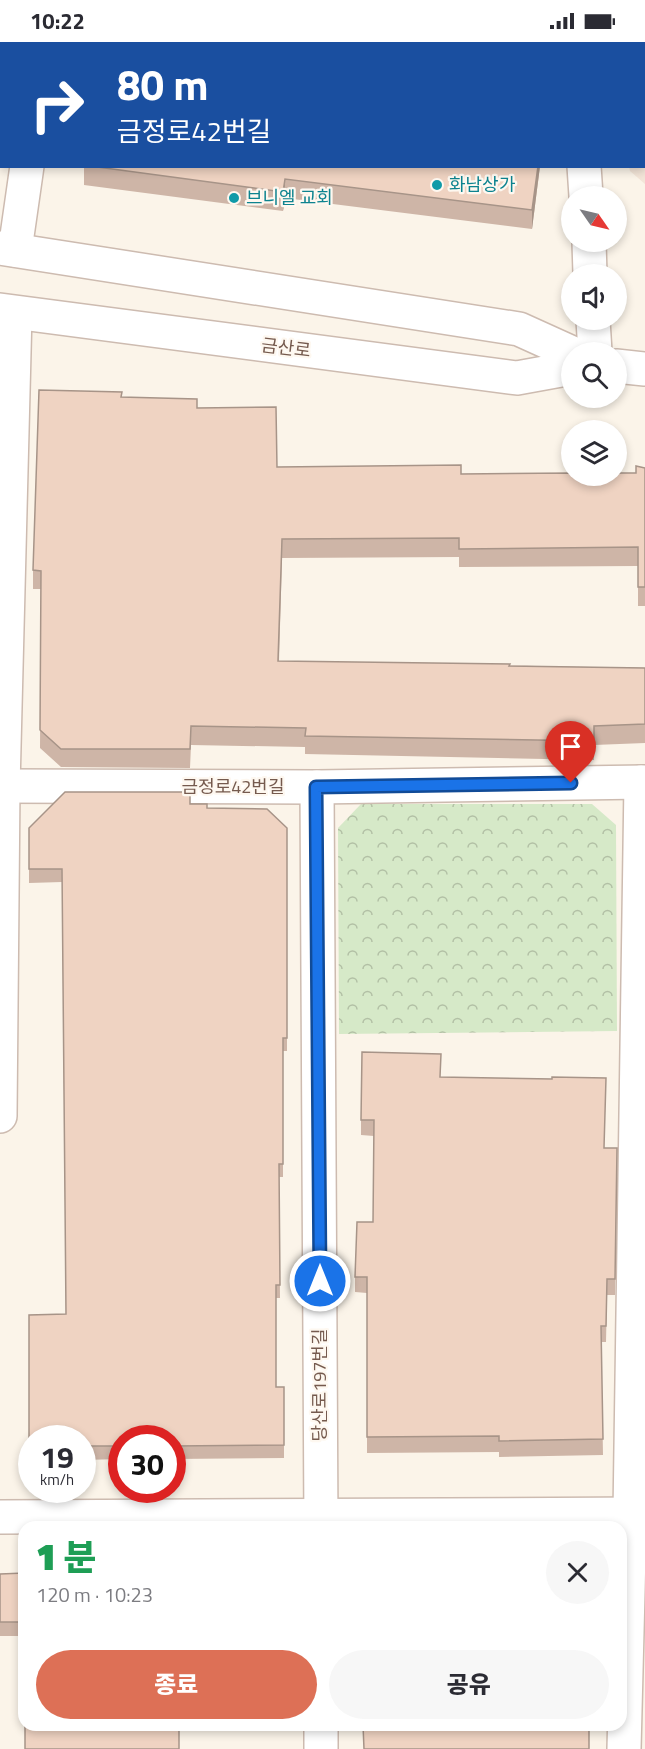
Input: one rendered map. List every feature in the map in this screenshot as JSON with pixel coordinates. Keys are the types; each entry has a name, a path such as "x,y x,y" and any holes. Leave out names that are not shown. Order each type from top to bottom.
{"street":[{"path":"27,168 8,249 519,329 561,347"},
{"path":"584,168 585,186"},
{"path":"0,1116 8,311"},
{"name":"금산로","path":"8,311 517,378 561,370"},
{"path":"627,367 645,369"},
{"path":"627,1695 637,1514 643,782"},
{"name":"금정로42번길","path":"2,786 316,787 643,782"},
{"name":"당산로197번길","path":"316,787 321,1521"},
{"path":"0,1517 321,1521 637,1514"},
{"path":"321,1731 321,1749"},
{"path":"624,1749 625,1731"}],"shaded area":[{"path":"629,168 645,168 645,184"}],"green space":[{"path":"361,804 592,804 616,825 617,1031 339,1034 338,828"}],"building":[{"path":"105,168 538,168 532,210 285,179 283,192"},
{"path":"39,390 122,392 121,397 197,399 197,408 276,407 277,467 461,465 461,474 561,473 561,486 627,486 627,473 636,473 636,466 645,468 645,587 638,587 638,547 459,549 459,538 282,539 278,661 645,668 645,724 594,726 594,741 305,736 306,728 191,726 190,749 61,749 40,730 41,571 33,570"},
{"path":"65,792 190,792 190,804 207,804 207,808 267,809 287,828 287,1038 283,1038 283,1164 279,1164 280,1285 276,1285 276,1387 284,1387 284,1445 186,1446 186,1425 108,1425 108,1446 96,1446 96,1425 29,1425 29,1315 66,1314 62,869 29,869 29,828"},
{"path":"362,1052 441,1054 440,1077 606,1078 604,1148 617,1148 615,1279 607,1279 606,1326 601,1326 603,1439 499,1441 499,1436 367,1437 367,1277 355,1277 357,1222 373,1222 374,1120 361,1120"},
{"path":"18,1573 18,1622 0,1622 0,1574"},
{"path":"25,1731 179,1731 179,1749 25,1749"},
{"path":"363,1731 589,1731 589,1749 364,1749"}],"place":[{"name":"화남상가","path":"437,185"},
{"name":"브니엘 교회","path":"234,198"}],"route":[{"path":"320,1281 316,787 571,783"}]}
